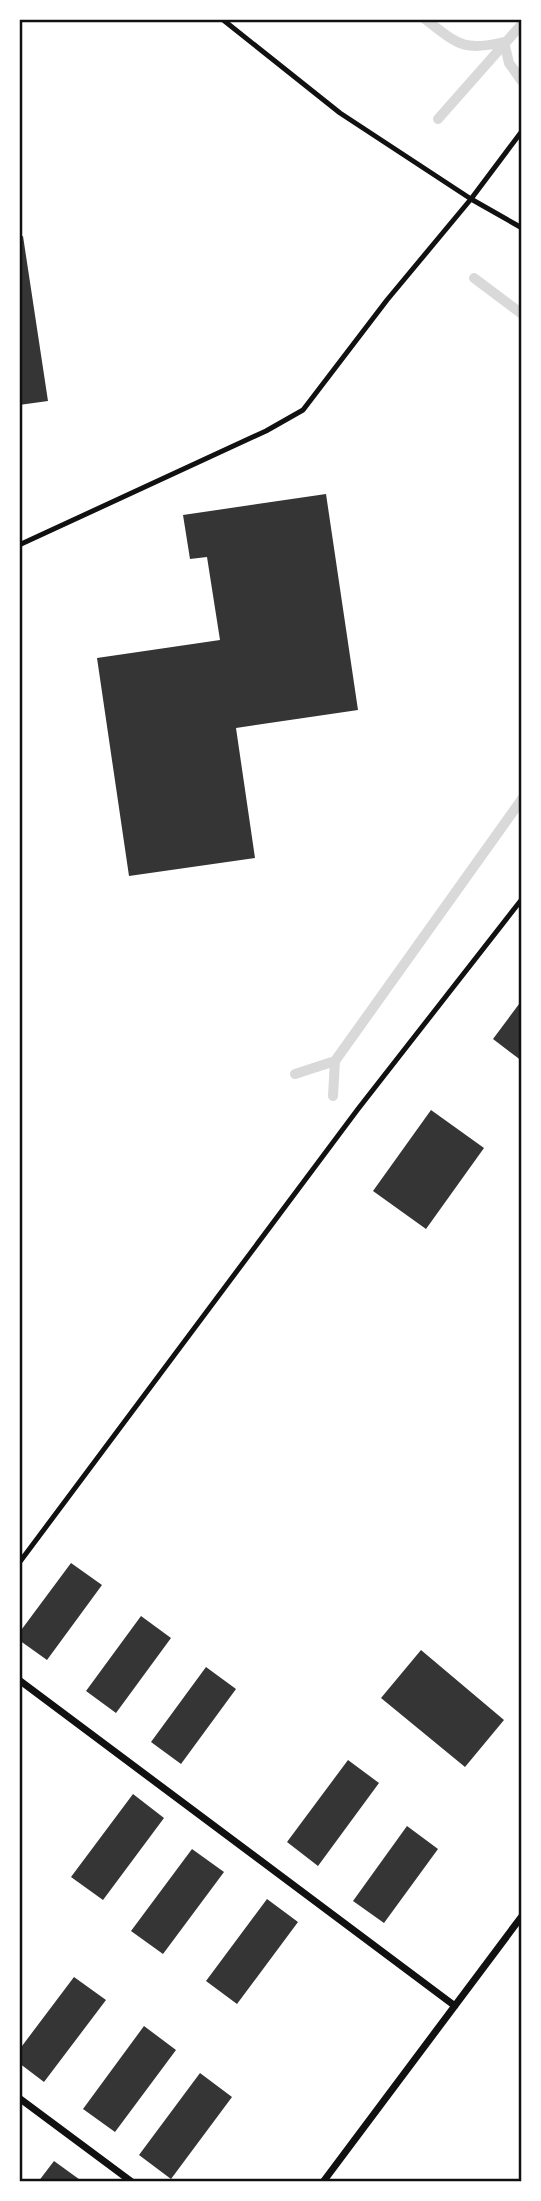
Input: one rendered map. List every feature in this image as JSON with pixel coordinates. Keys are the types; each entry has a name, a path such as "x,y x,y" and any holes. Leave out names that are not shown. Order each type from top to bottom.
{"street":[{"path":"19,1679 455,2006"},
{"path":"323,2182 522,1916"},
{"path":"19,2098 132,2182"}],"lane":[{"path":"222,19 340,113 471,199 522,228"},
{"path":"19,545 266,431 303,410 522,131"},
{"path":"19,1563 358,1109 522,899"}],"building":[{"path":"23,236 48,401 19,405 19,237"},
{"path":"326,494 358,710 236,728 255,858 129,876 97,658 220,640 207,557 190,559 183,515"},
{"path":"522,1000 522,1061 493,1039"},
{"path":"431,1110 484,1148 426,1229 373,1191"},
{"path":"71,1563 102,1585 47,1660 19,1640 19,1633"},
{"path":"141,1616 171,1638 116,1713 86,1691"},
{"path":"421,1650 504,1720 465,1767 381,1698"},
{"path":"206,1667 236,1689 181,1764 151,1742"},
{"path":"348,1760 379,1783 318,1866 287,1842"},
{"path":"133,1794 164,1818 103,1900 71,1877"},
{"path":"407,1826 438,1849 384,1923 353,1901"},
{"path":"192,1849 224,1872 163,1954 131,1931"},
{"path":"267,1899 298,1922 237,2004 206,1981"},
{"path":"74,1977 106,2000 44,2082 19,2063 19,2050"},
{"path":"144,2026 176,2050 115,2132 83,2109"},
{"path":"200,2073 232,2097 171,2179 139,2155"},
{"path":"54,2161 83,2182 38,2182"}],"waterway":[{"path":"425,19 461,44 479,46 504,42"},
{"path":"438,119 522,24"},
{"path":"504,42 509,63 521,80"},
{"path":"474,278 522,314"},
{"path":"295,1074 335,1061 522,799"},
{"path":"333,1096 335,1061"}]}
